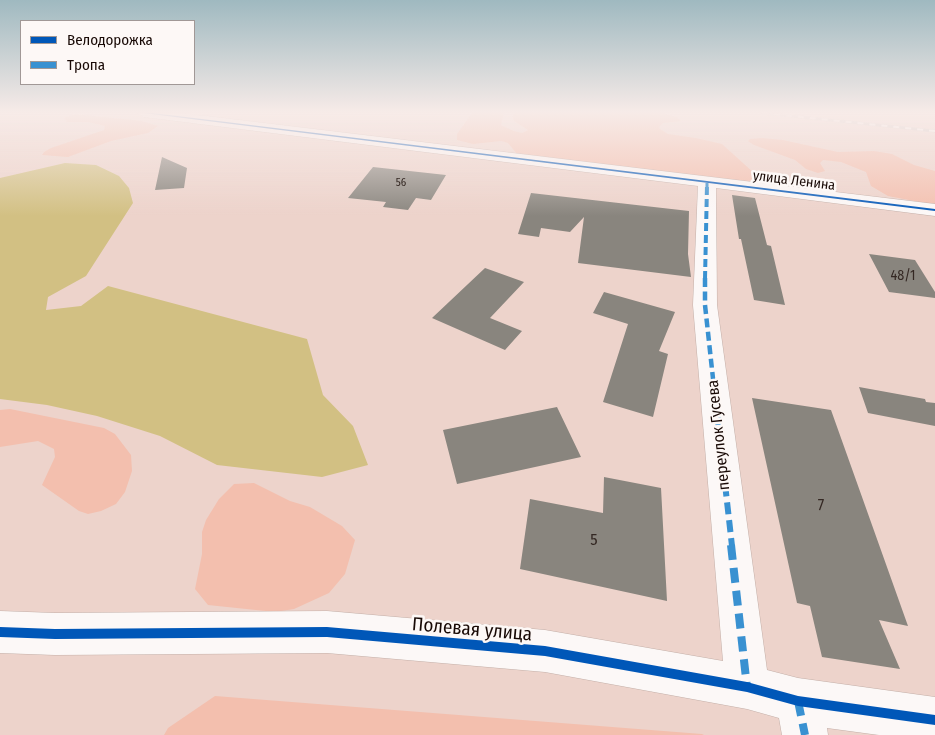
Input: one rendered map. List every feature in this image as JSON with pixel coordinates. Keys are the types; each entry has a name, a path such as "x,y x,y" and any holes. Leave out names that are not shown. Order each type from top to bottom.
{"street":[{"name":"улица Ленина","path":"377,147 422,154 707,183 935,210"},
{"name":"переулок Гусева","path":"707,183 705,305 747,687"},
{"name":"Полевая улица","path":"0,632 64,634 327,632 545,651 747,687 801,718 935,720"}],"shaded area":[{"path":"94,147 68,157 42,155 51,148"},
{"path":"512,147 726,147 754,173 755,179 749,183 517,154"},
{"path":"760,147 816,147 838,152 874,151 892,154 914,165 935,171 935,205 888,196 871,186 866,172 841,162 823,160 820,163 825,171 818,173 806,169 795,160"},
{"path":"65,163 96,165 119,176 129,188 133,203 86,276 48,297 46,310 81,306 108,286 307,339 323,395 353,426 368,465 322,477 217,465 160,436 97,416 47,405 0,399 0,178"},
{"path":"10,409 104,428 115,434 131,455 132,471 125,492 116,504 101,511 88,514 79,511 42,485 55,457 54,449 38,441 0,447 0,410"},
{"path":"254,483 290,501 310,507 342,526 355,540 345,574 329,593 294,609 275,612 208,605 195,589 202,554 202,532 206,520 219,499 234,484"},
{"path":"215,696 704,735 164,735 168,728"}],"building":[{"path":"162,157 187,168 184,188 155,190"},
{"path":"373,167 446,175 431,200 416,198 408,210 383,207 386,202 348,198"},
{"path":"531,193 689,211 688,254 691,277 578,263 584,217 570,232 541,228 539,237 518,234"},
{"path":"732,195 755,198 767,245 771,246 785,305 754,300 741,239 739,239"},
{"path":"869,254 915,260 935,292 935,298 889,292"},
{"path":"485,268 524,282 490,318 522,331 505,350 432,318"},
{"path":"604,292 675,312 659,351 668,354 653,417 603,402 628,324 593,313"},
{"path":"859,387 925,399 926,402 935,403 935,426 868,413"},
{"path":"752,398 831,410 908,626 879,620 900,669 822,657 810,606 797,603"},
{"path":"557,407 581,457 457,484 443,430"},
{"path":"604,477 661,488 667,601 520,569 530,499 603,513"}],"marked path":[{"path":"707,183 705,305 747,687"},
{"path":"798,701 805,735"}],"cycle path":[{"path":"424,147 935,210"},
{"path":"0,632 55,634 327,632 545,651 747,687 798,701 935,720"}]}
